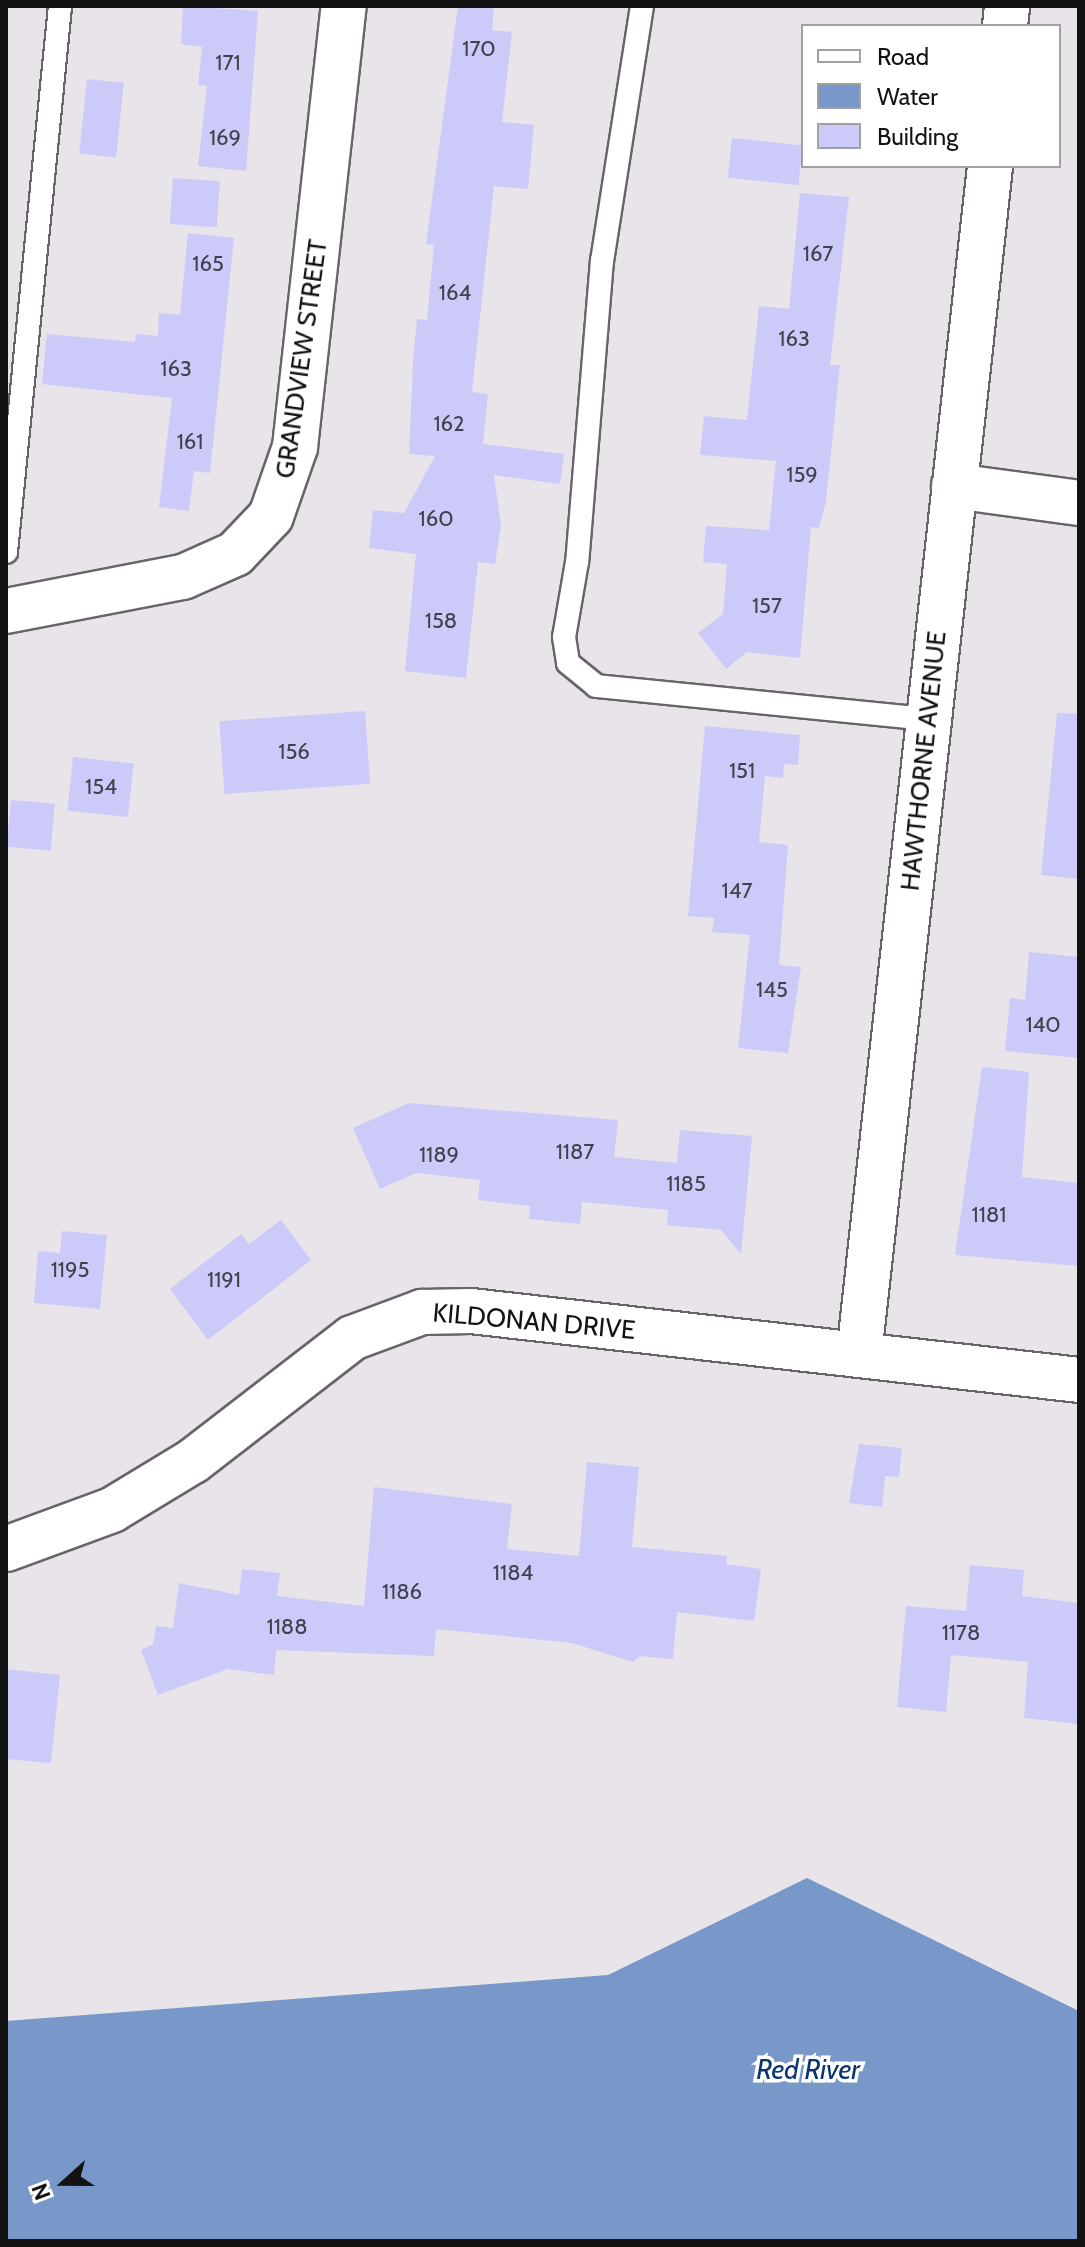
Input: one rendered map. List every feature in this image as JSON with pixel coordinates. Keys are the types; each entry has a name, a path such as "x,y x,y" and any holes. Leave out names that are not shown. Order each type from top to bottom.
{"street":[{"name":"GRANDVIEW STREET","path":"6,611 183,577 235,554 271,516 295,447 344,6"},
{"name":"HAWTHORNE AVENUE","path":"859,1355 990,168"},
{"path":"954,486 1079,503"},
{"name":"KILDONAN DRIVE","path":"6,1549 112,1510 193,1461 334,1351 397,1317 471,1311 1079,1380"}],"lane":[{"path":"6,552 60,6"},
{"path":"642,6 602,260 577,562 564,637 568,663 596,686 929,719"}],"water":[{"name":"Red River","path":"807,1878 1079,2011 1079,2241 6,2241 6,2021 608,1975"}],"building":[{"path":"183,6 258,11 246,171 198,166 207,86 198,85 202,47 181,44"},
{"path":"458,6 494,6 492,30 512,32 502,122 534,125 528,189 494,186 472,392 488,394 483,444 564,454 560,484 494,475 501,525 495,564 478,562 466,678 405,671 416,554 369,548 373,510 404,513 435,456 409,454 413,362 417,319 427,320 434,245 426,244"},
{"path":"87,79 124,83 116,157 79,154"},
{"path":"732,138 801,145 798,185 728,178"},
{"path":"173,178 220,181 217,227 170,224"},
{"path":"800,193 849,197 830,365 840,365 826,501 819,528 811,527 800,658 747,652 726,669 698,633 723,614 727,564 703,562 706,526 769,530 776,461 700,455 704,416 747,420 759,306 789,309"},
{"path":"188,233 234,238 210,473 194,471 189,511 159,507 172,398 42,384 47,334 135,342 136,334 158,336 159,313 180,315"},
{"path":"365,711 370,784 224,794 219,721"},
{"path":"1057,713 1079,714 1079,879 1041,875"},
{"path":"705,726 800,735 798,765 784,764 783,778 765,776 759,842 788,845 779,965 801,967 788,1053 738,1048 750,935 712,932 714,918 688,916"},
{"path":"73,757 134,763 128,817 67,811"},
{"path":"11,800 55,804 51,851 7,847"},
{"path":"1029,952 1079,957 1079,1058 1005,1051 1010,998 1025,1000"},
{"path":"982,1067 1029,1072 1022,1177 1079,1183 1079,1266 955,1255"},
{"path":"409,1103 618,1120 614,1157 677,1163 680,1130 752,1136 741,1254 721,1230 667,1225 668,1210 582,1202 580,1224 529,1219 530,1206 478,1200 480,1180 416,1173 380,1189 353,1128"},
{"path":"281,1220 311,1260 208,1340 170,1289 241,1234 249,1244"},
{"path":"62,1231 107,1235 100,1309 34,1303 38,1251 60,1253"},
{"path":"859,1444 902,1448 899,1477 885,1476 882,1507 849,1503"},
{"path":"587,1462 639,1467 632,1547 727,1556 726,1564 761,1569 754,1621 677,1612 673,1659 640,1656 633,1662 572,1643 436,1629 434,1656 276,1650 274,1675 228,1669 158,1695 141,1650 153,1644 156,1626 173,1628 179,1583 239,1595 242,1569 280,1573 277,1596 364,1606 374,1487 512,1504 507,1549 579,1556"},
{"path":"970,1565 1024,1570 1022,1596 1079,1603 1079,1724 1024,1718 1028,1662 951,1655 946,1712 897,1707 906,1606 966,1611"},
{"path":"6,1669 60,1675 51,1763 6,1759"}]}
